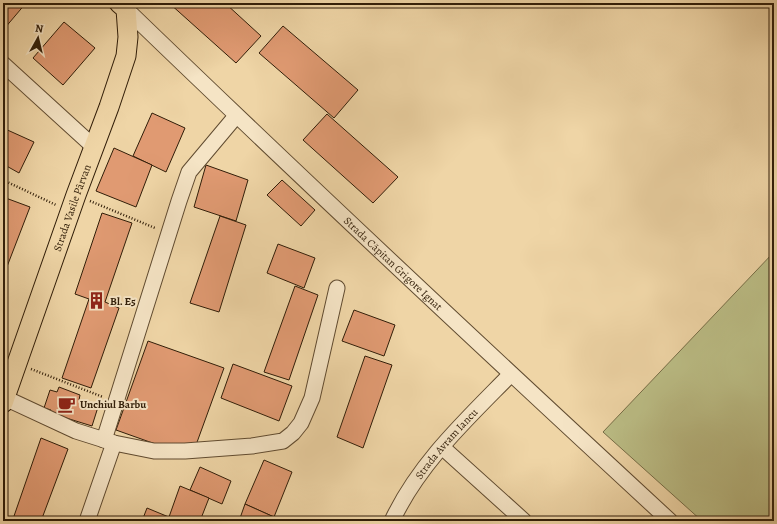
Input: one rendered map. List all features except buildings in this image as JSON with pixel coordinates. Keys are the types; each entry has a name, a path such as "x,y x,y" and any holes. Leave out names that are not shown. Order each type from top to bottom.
{"main road":[{"name":"Strada Vasile Pârvan","path":"4,399 126,56 128,37 122,6"}],"street":[{"name":"Strada Căpitan Grigore Ignat","path":"122,6 236,116 670,521"},
{"path":"3,64 94,147"},
{"path":"87,521 109,441 116,402 189,172 236,116"},
{"path":"4,399 76,431 109,441 154,451 185,451 252,446 282,441 293,433 301,423 312,398 337,288"},
{"name":"Strada Avram Iancu","path":"392,521 420,474 447,440 511,374"},
{"path":"442,447 524,521"}],"path":[{"path":"3,180 169,234"},
{"path":"17,364 116,402"},
{"path":"3,518 11,521"}],"green space":[{"path":"774,252 774,521 702,521 603,432"}],"place":[{"name":"Bl. E5","path":"97,301"},
{"name":"Unchiul Barbu","path":"67,404"}]}
